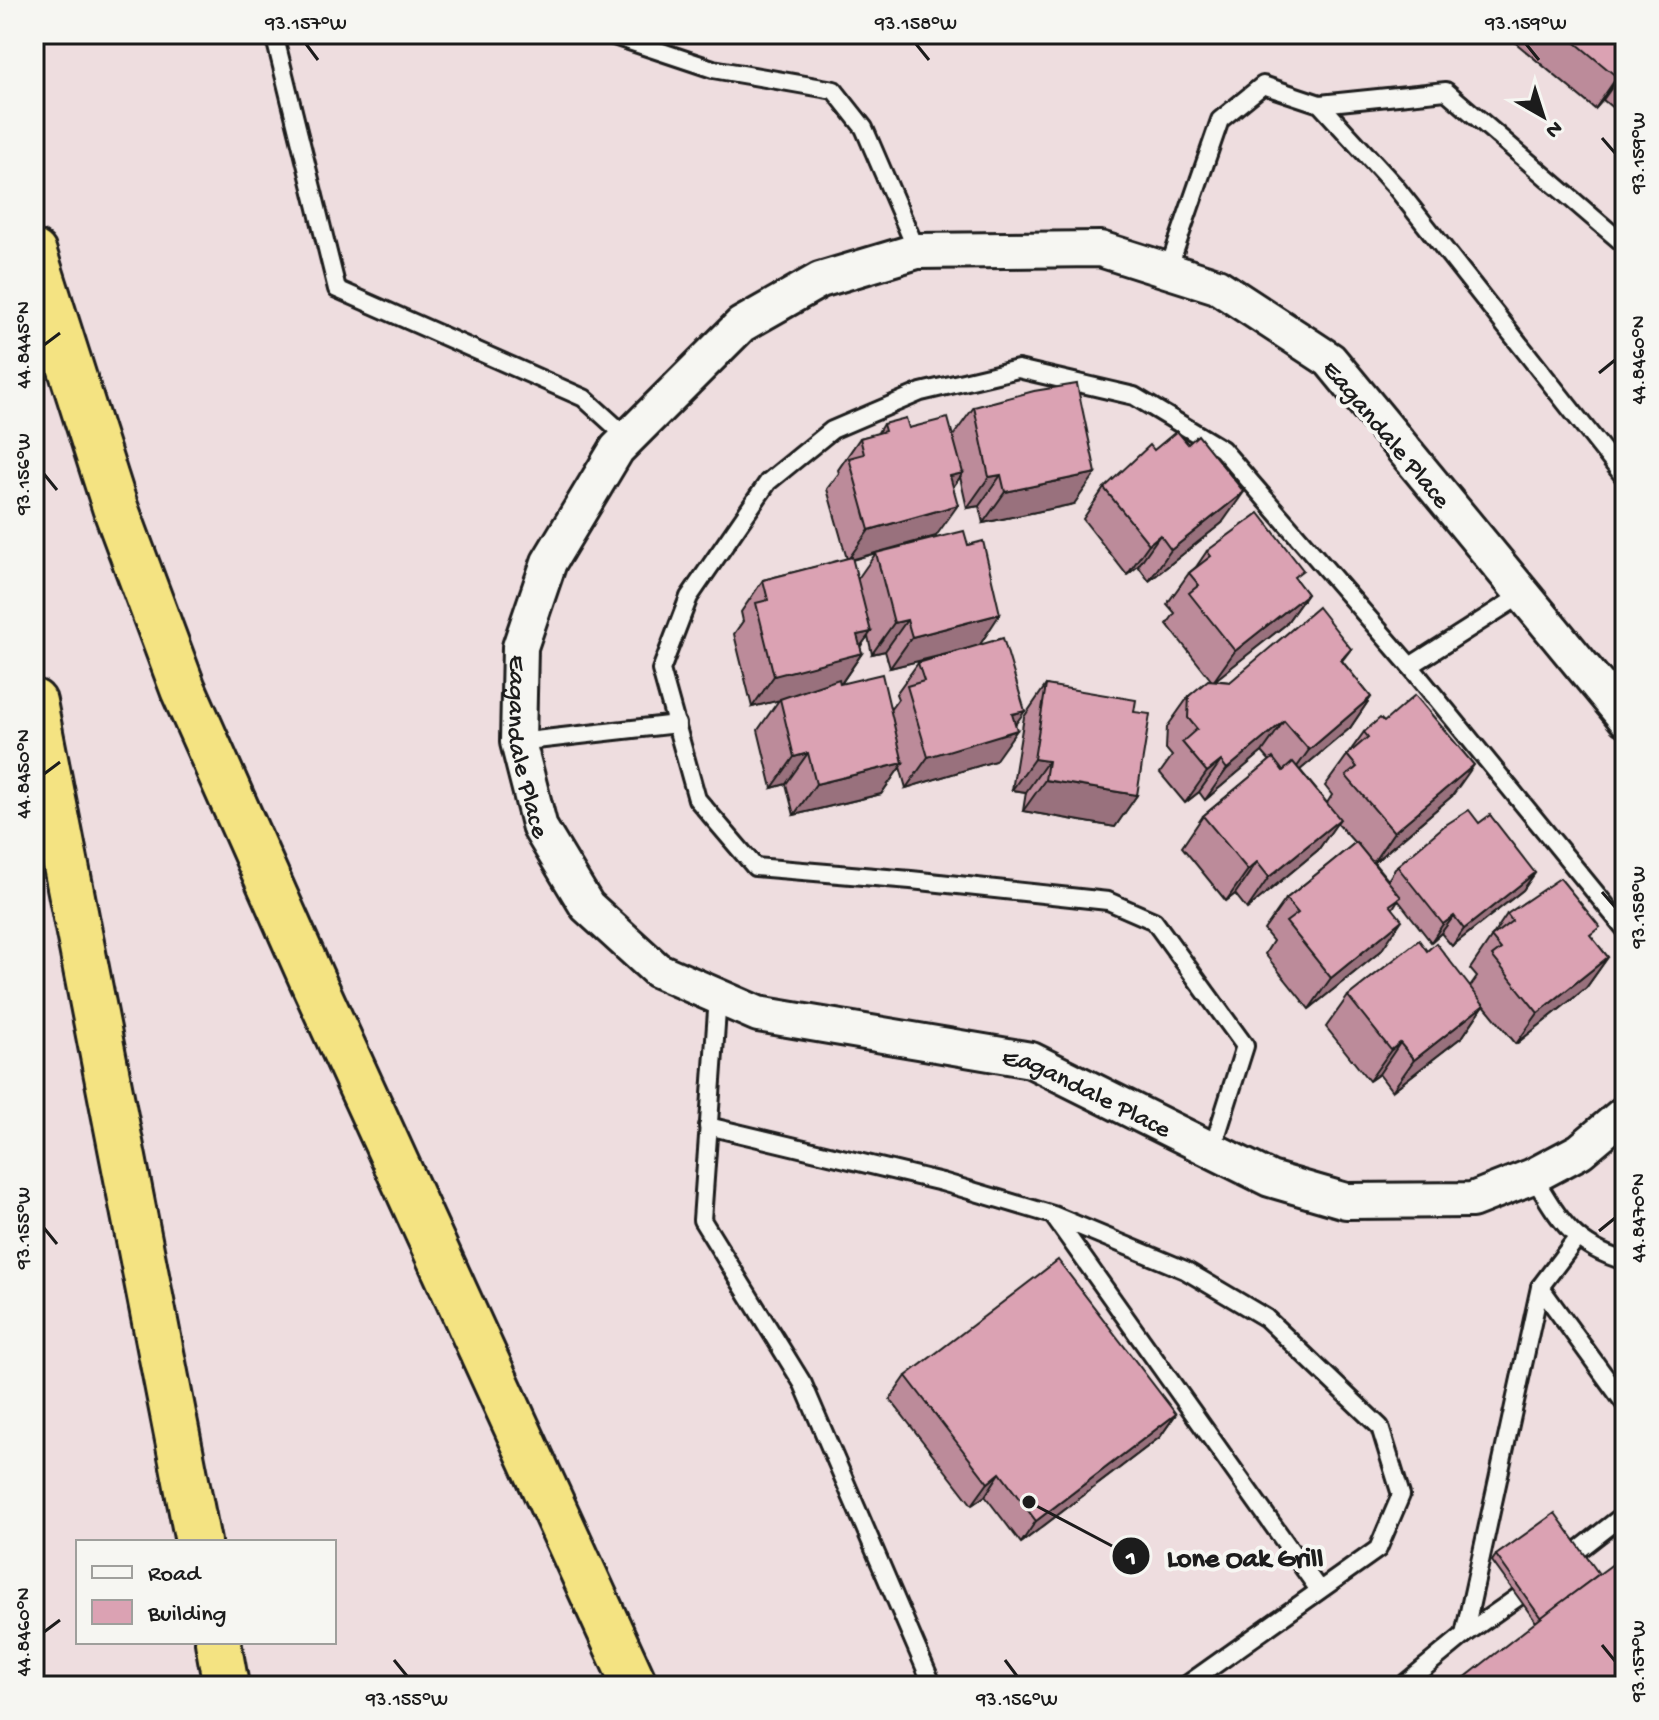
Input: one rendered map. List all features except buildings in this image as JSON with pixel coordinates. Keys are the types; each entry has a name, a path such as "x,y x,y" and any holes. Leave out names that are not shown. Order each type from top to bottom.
{"highway":[{"path":"34,253 115,507 183,689 314,984 635,1686"},
{"path":"34,702 198,1540"},
{"path":"218,1644 226,1686"}],"street":[{"name":"Eagandale Place","path":"1625,718 1330,360 1217,286 1100,249 917,251 820,280 741,325 617,449 549,562 520,647 518,742 540,828 587,906 657,970 758,1014 1031,1060 1270,1179 1346,1201 1472,1200 1533,1176 1580,1151 1625,1113"}],"lane":[{"path":"274,34 337,289 584,398 628,438"},
{"path":"608,34 713,69 834,90 864,128 917,251"},
{"path":"1168,270 1220,120 1263,85 1320,104 1446,91 1625,245"},
{"path":"1320,104 1394,185 1625,478"},
{"path":"1212,1150 1245,1046 1154,921 1108,901 755,867 697,799 661,670 689,597 768,482 832,430 921,392 1018,369 1134,396 1222,449 1410,666 1625,929"},
{"path":"1410,666 1523,594"},
{"path":"518,742 677,724"},
{"path":"718,997 702,1220 803,1384 933,1686"},
{"path":"708,1126 942,1182 1053,1215 1185,1270 1266,1318 1380,1427 1401,1495 1378,1549 1185,1686"},
{"path":"1533,1176 1557,1217 1577,1238 1607,1256 1625,1261"},
{"path":"1053,1215 1319,1590"},
{"path":"1464,1635 1540,1287 1577,1238"},
{"path":"1540,1287 1625,1404"},
{"path":"1575,1553 1625,1514"},
{"path":"1402,1686 1464,1635 1518,1597"}],"place":[{"name":"Lone Oak Grill","path":"1029,1502"}]}
